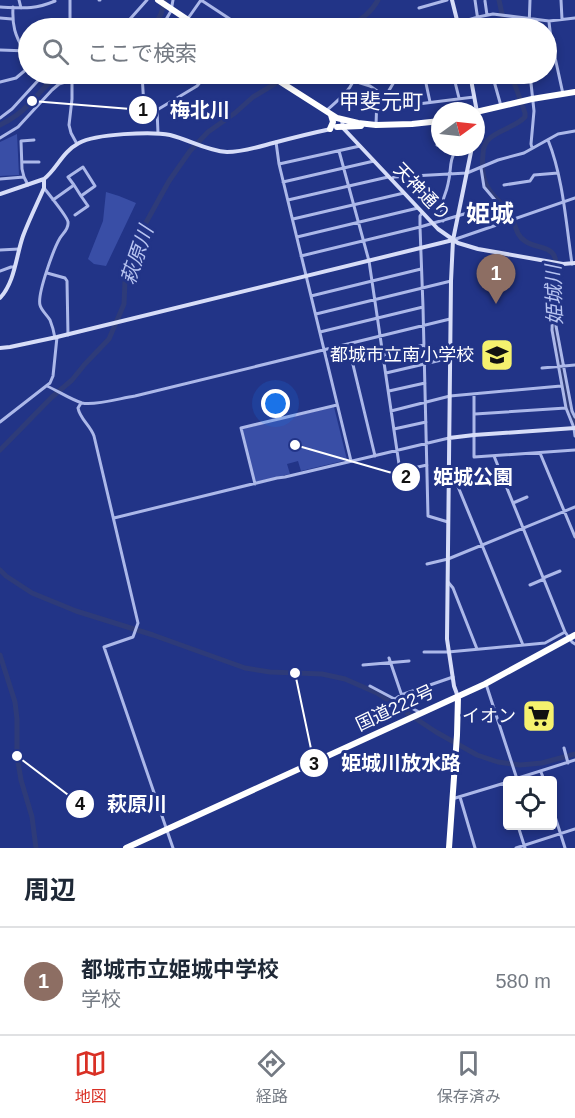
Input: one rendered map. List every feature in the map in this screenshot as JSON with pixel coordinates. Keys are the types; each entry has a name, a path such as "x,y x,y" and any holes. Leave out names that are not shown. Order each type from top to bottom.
{"highway":[{"path":"158,0 185,18"},
{"path":"283,84 328,113 342,119 368,124 412,124 431,121"},
{"path":"485,110 575,92"},
{"path":"328,113 337,128 368,124"},
{"path":"350,135 354,127"},
{"name":"国道222号","path":"126,848 486,684 570,635"},
{"path":"449,848 456,798 458,697"},
{"path":"444,702 453,705 458,710"}],"street":[{"path":"0,0 1,7 21,8 39,7 56,0"},
{"path":"19,0 21,8"},
{"path":"36,0 39,7"},
{"path":"70,0 70,18"},
{"path":"131,18 147,0"},
{"path":"166,18 173,0"},
{"path":"189,17 201,0 226,18"},
{"path":"419,8 447,0"},
{"path":"452,0 456,18"},
{"path":"475,0 477,16"},
{"path":"530,0 530,18"},
{"path":"561,0 562,19"},
{"path":"485,1 487,15"},
{"path":"12,7 12,19 18,41"},
{"path":"473,18 500,14 518,18"},
{"path":"0,18 12,19"},
{"path":"557,20 575,18"},
{"path":"0,50 18,51"},
{"path":"557,66 563,94"},
{"path":"0,82 18,76"},
{"path":"0,118 12,109 35,84"},
{"path":"0,138 23,122 59,84"},
{"path":"72,84 69,125 77,144"},
{"path":"143,84 144,107 156,112"},
{"path":"156,112 199,84"},
{"path":"328,113 352,84"},
{"path":"364,84 402,106 474,97"},
{"path":"385,97 393,84"},
{"path":"426,84 430,102"},
{"path":"455,84 459,99"},
{"path":"472,84 475,102"},
{"path":"495,84 501,106"},
{"path":"531,84 534,111 532,148"},
{"path":"376,124 376,97 379,92"},
{"path":"156,112 158,133"},
{"path":"0,194 44,179 64,154 77,144 90,139 158,133 219,151 238,152 337,128 342,119"},
{"name":"天神通り","path":"337,128 350,135 432,224 453,240 465,246 557,263 573,263"},
{"path":"288,200 394,177 466,172 524,153 558,134 575,131"},
{"path":"28,185 24,177 21,141 34,140"},
{"path":"548,140 558,173 573,263"},
{"path":"276,142 283,182 351,461"},
{"path":"279,164 360,146"},
{"path":"339,151 369,261 400,471 427,465"},
{"path":"443,221 440,211 441,204 448,184 452,156"},
{"path":"458,697 447,639 450,319 453,240 470,156"},
{"path":"283,182 374,161"},
{"path":"22,162 39,162"},
{"path":"483,166 484,187 511,219"},
{"path":"75,215 88,206 81,196 74,185 68,177 82,167 95,186 81,196"},
{"path":"504,185 530,181 534,175 558,173"},
{"path":"0,179 24,177"},
{"path":"0,298 8,288 28,224 44,188 44,179"},
{"path":"52,200 74,185"},
{"path":"0,422 48,387 53,376 56,338 50,321 39,304 47,273 60,238 68,224 66,217 44,188"},
{"path":"292,219 404,193"},
{"path":"0,348 56,338 453,240 575,198"},
{"path":"302,256 432,224 498,204"},
{"path":"297,237 417,208"},
{"path":"422,213 420,227 428,516 448,522"},
{"path":"0,250 19,249"},
{"path":"557,263 556,326 575,417"},
{"path":"557,263 552,330 561,386 566,408 575,428 575,436"},
{"path":"0,271 14,267"},
{"path":"311,296 422,269"},
{"path":"47,273 66,279 68,335"},
{"path":"315,314 451,281"},
{"path":"319,332 423,307"},
{"path":"48,387 81,402 90,403 135,396 450,319"},
{"path":"348,344 375,456"},
{"path":"383,355 424,345"},
{"path":"386,373 450,358"},
{"path":"542,368 575,365"},
{"path":"388,391 425,383"},
{"path":"391,411 450,396 561,386"},
{"path":"474,394 474,457 575,450"},
{"path":"81,402 78,408 79,414 94,436 138,623 133,637 104,647 173,848"},
{"path":"255,484 241,428 337,405"},
{"path":"474,414 566,408"},
{"path":"394,429 426,422"},
{"path":"114,518 449,438 575,428"},
{"path":"540,453 575,537"},
{"path":"494,456 543,579 575,644"},
{"path":"449,469 523,645"},
{"path":"513,503 527,497"},
{"path":"427,564 448,559 575,507"},
{"path":"530,585 560,571"},
{"path":"448,582 453,588 477,649"},
{"path":"424,652 545,643 570,635"},
{"path":"389,658 404,703"},
{"path":"363,665 409,662"},
{"path":"394,699 453,677"},
{"path":"486,684 516,776"},
{"path":"370,686 404,703 419,714"},
{"path":"564,748 567,761"},
{"path":"527,776 575,760"},
{"path":"541,772 542,776"},
{"path":"475,848 456,798 503,783"},
{"path":"557,822 565,848"},
{"path":"516,848 525,847 575,829"},
{"path":"520,830 525,847"}],"shaded area":[{"path":"17,134 19,175 0,176 0,142"},
{"path":"106,192 136,203 106,266 94,264 88,259 103,221"},
{"path":"334,407 347,460 301,471 298,461 287,464 290,474 255,482 242,429"}],"waterway":[{"path":"159,18 165,0"},
{"name":"萩原川","path":"362,18 378,0"},
{"name":"姫城川","path":"499,0 503,18"},
{"path":"0,125 22,111 48,84"},
{"name":"萩原川","path":"0,450 72,380 109,339 124,304 125,281 143,228 169,181 190,151 208,132 253,97 274,84"},
{"name":"姫城川","path":"515,84 525,117 488,140 484,146 483,175 489,190 510,214 522,238 547,249 555,258 558,354 568,405 575,424"},
{"path":"0,570 32,593 76,611 153,635 245,668 270,672 322,674 345,679 377,693 436,732 477,755 498,762 520,765 542,763 575,754"},
{"name":"萩原川","path":"0,655 15,702 17,756 21,780 32,817 36,848"}],"place":[{"name":"梅北川","path":"32,101"},
{"name":"都城市立姫城中学校","path":"496,304"},
{"name":"都城市立南小学校","path":"497,355"},
{"name":"姫城公園","path":"295,445"},
{"name":"姫城川放水路","path":"295,673"},
{"name":"イオン","path":"539,716"},
{"name":"萩原川","path":"17,756"}],"district":[{"name":"甲斐元町","path":"381,101"},
{"name":"姫城","path":"490,213"}]}
